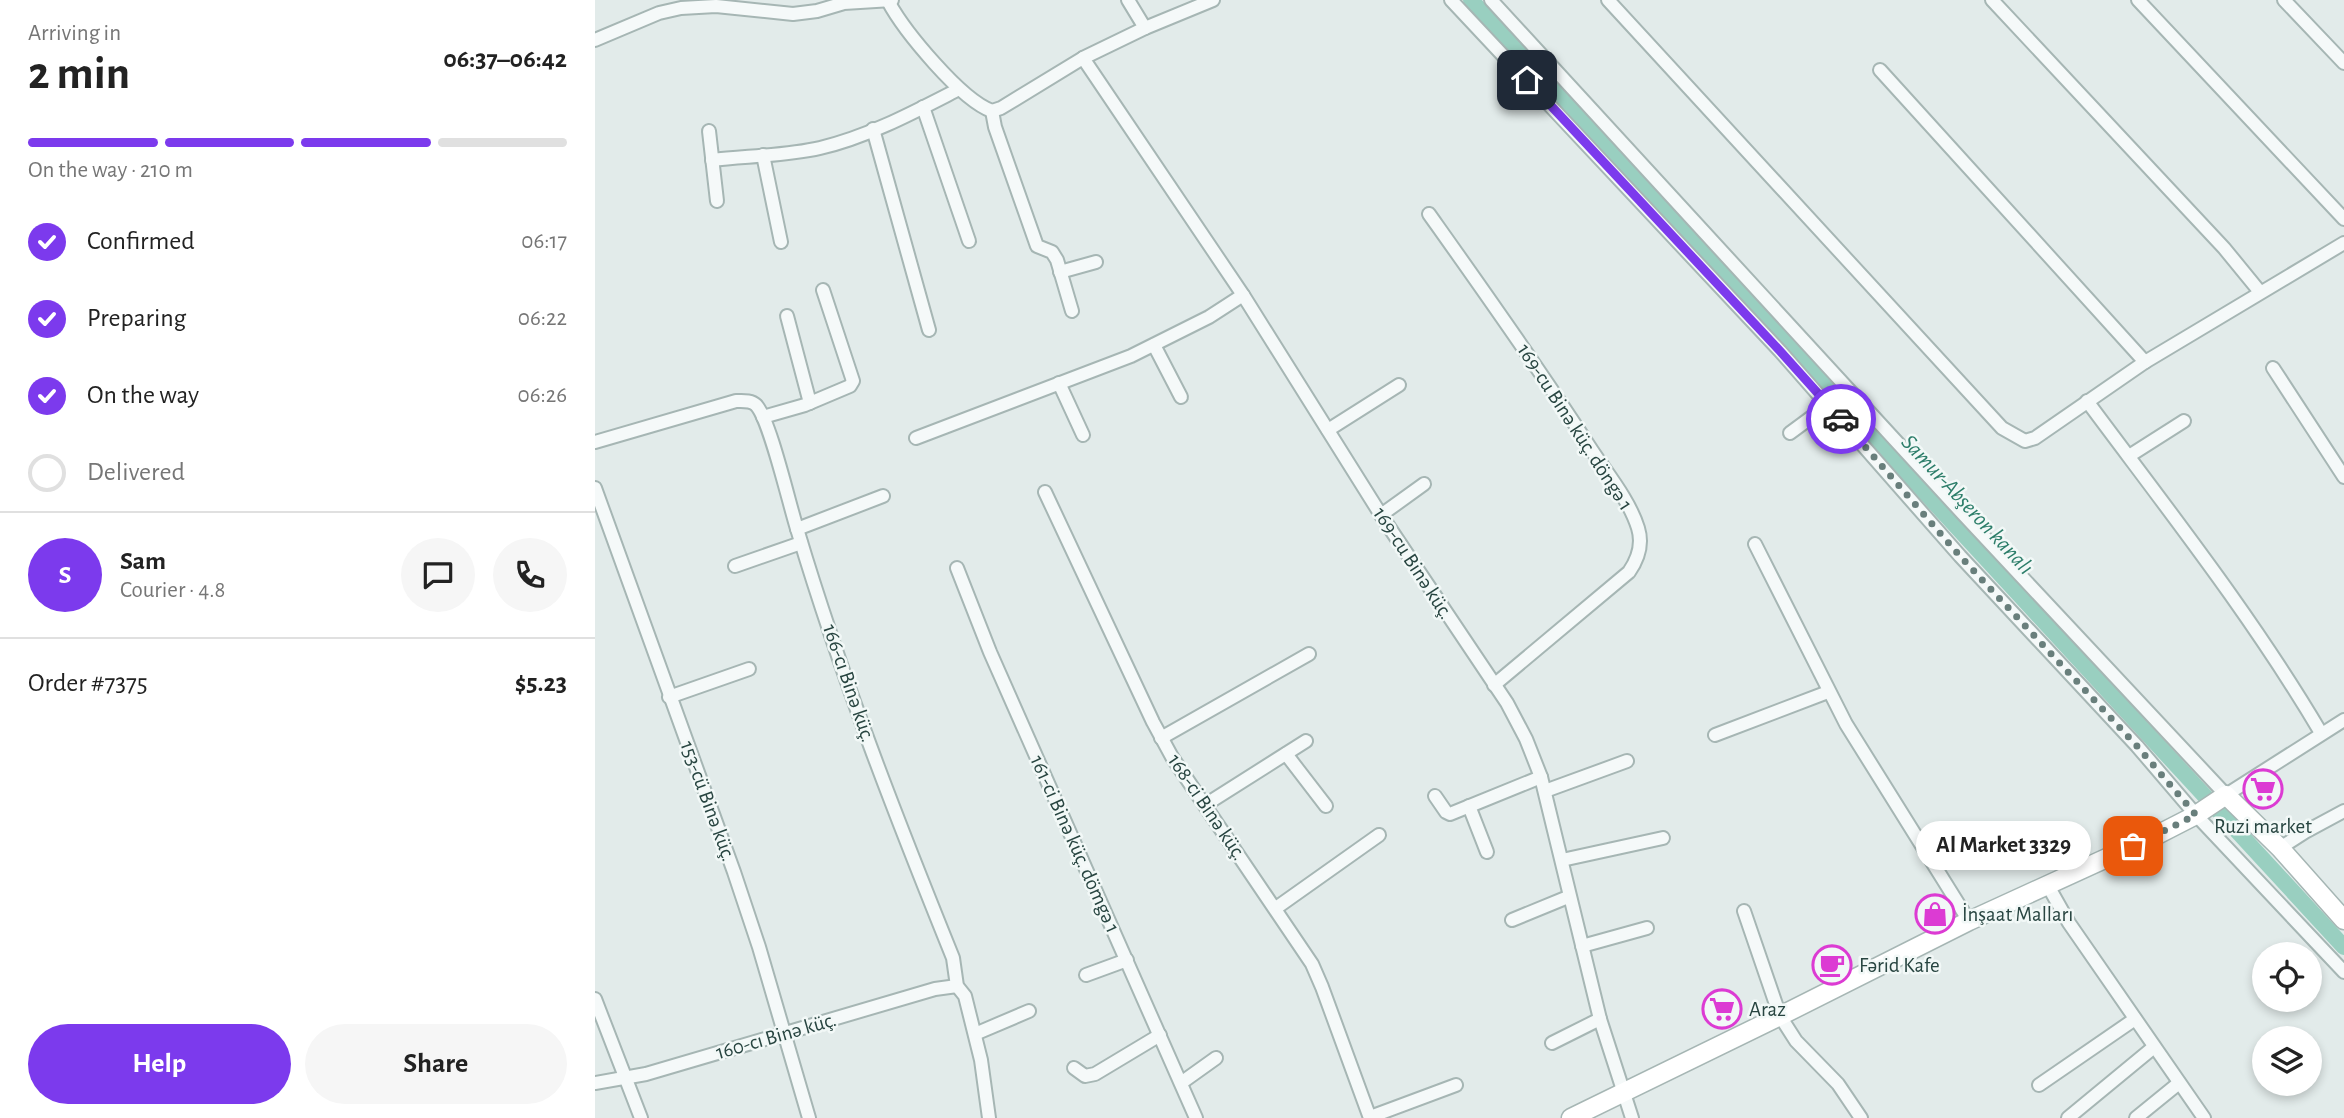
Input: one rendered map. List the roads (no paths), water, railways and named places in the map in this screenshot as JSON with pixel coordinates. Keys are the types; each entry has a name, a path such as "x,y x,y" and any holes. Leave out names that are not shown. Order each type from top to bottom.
{"street":[{"path":"769,0 772,13"},
{"path":"1128,0 1145,28"},
{"path":"992,111 1083,58 1145,28 1213,0"},
{"path":"1451,0 1771,341 1960,556 2137,746 2196,815 2344,972"},
{"path":"1491,0 1963,514 2226,795 2280,848 2344,920"},
{"path":"1608,0 2002,428 2025,441 2035,438 2144,362 2344,243"},
{"path":"1992,0 2224,248 2260,292"},
{"path":"2138,0 2344,219"},
{"path":"2284,0 2344,63"},
{"path":"595,40 660,13 681,8 716,6 772,13 817,11 844,3 890,1 903,26 959,89 992,111 995,127 1037,246 1052,251 1072,311"},
{"name":"169-cu Binə küç.","path":"1083,58 1243,295 1381,515 1507,703 1526,739 1545,791 1568,897 1600,1019 1632,1118"},
{"path":"1880,70 2144,362"},
{"path":"712,160 816,149 873,129 959,89"},
{"path":"923,107 969,241"},
{"path":"873,129 929,330"},
{"path":"709,131 717,201"},
{"path":"763,155 781,242"},
{"name":"169-cu Binə küç. döngə 1","path":"1429,214 1551,386 1625,502 1640,540 1637,560 1629,572 1494,685"},
{"path":"1060,272 1096,262"},
{"path":"595,442 736,401 750,401 757,406 763,417 810,403 850,386 853,382 823,290"},
{"path":"916,438 1154,345 1209,317 1243,295"},
{"path":"787,316 810,403"},
{"path":"1154,345 1181,397"},
{"path":"2273,368 2344,477"},
{"path":"1059,383 1083,435"},
{"path":"1328,430 1399,386"},
{"path":"2087,401 2243,611 2321,733"},
{"path":"1790,433 1828,405"},
{"name":"166-cı Binə küç.","path":"763,417 801,542 879,770 953,958 957,986 965,996 975,1034 986,1085 989,1118"},
{"path":"2129,456 2184,421"},
{"path":"1381,515 1424,484"},
{"name":"153-cü Binə küç.","path":"595,488 734,872 809,1118"},
{"name":"168-ci Binə küç.","path":"1045,492 1161,738 1312,964 1370,1117"},
{"path":"797,529 883,496"},
{"path":"735,566 801,542"},
{"path":"1755,544 1828,692 1969,921"},
{"name":"161-ci Binə küç. dömgə 1","path":"957,568 990,653 1196,1118"},
{"path":"1161,738 1309,654"},
{"path":"669,697 749,669"},
{"path":"1715,735 1828,692"},
{"path":"1571,1118 1969,921 2158,835 2196,815 2344,720"},
{"path":"1205,805 1306,741"},
{"path":"1286,754 1326,806"},
{"path":"1545,791 1627,761"},
{"path":"1435,796 1450,814 1541,777"},
{"path":"1469,806 1487,852"},
{"path":"2280,848 2344,811"},
{"path":"1276,908 1379,835"},
{"path":"1562,860 1663,838"},
{"path":"2047,884 2070,923 2204,1118"},
{"path":"1513,920 1568,897"},
{"path":"1744,911 1780,1016 1796,1041 1838,1084 1861,1118"},
{"path":"1582,946 1647,928"},
{"path":"1086,975 1127,960"},
{"name":"160-cı Binə küç.","path":"595,1083 646,1074 935,989 957,986"},
{"path":"595,999 641,1118"},
{"path":"975,1034 1029,1012"},
{"path":"1552,1043 1600,1019"},
{"path":"2039,1085 2135,1019"},
{"path":"1074,1068 1085,1076 1095,1074 1160,1035"},
{"path":"2068,1118 2154,1047"},
{"path":"1181,1083 1216,1058"},
{"path":"2136,1118 2179,1083"},
{"path":"1370,1117 1455,1085"}],"waterway":[{"name":"Samur-Abşeron kanalı","path":"1471,0 2344,947"}],"place":[{"name":"Ruzi market","path":"2263,789"},
{"name":"Al Market 3329","path":"2133,846"},
{"name":"İnşaat Malları","path":"1935,914"},
{"name":"Fərid Kafe","path":"1832,965"},
{"name":"Araz","path":"1722,1009"}]}
